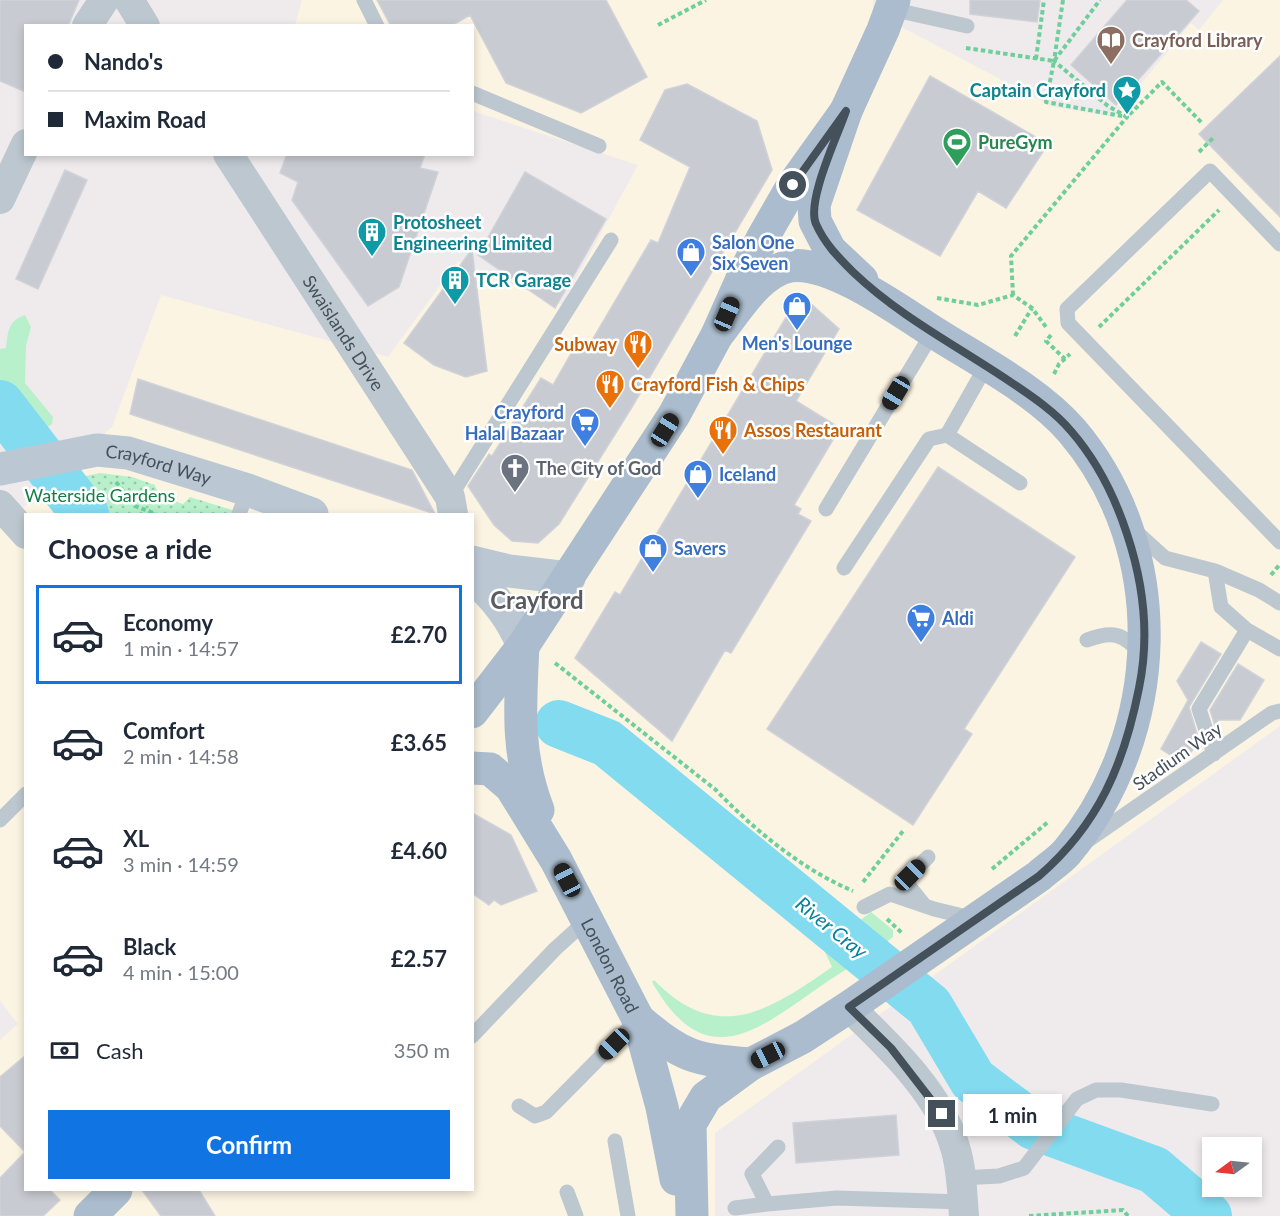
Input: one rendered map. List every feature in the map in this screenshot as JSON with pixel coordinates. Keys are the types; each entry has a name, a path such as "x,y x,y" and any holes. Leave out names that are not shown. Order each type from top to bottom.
{"main road":[{"path":"877,295 830,250 815,221 814,204 846,111 892,5"},
{"path":"474,709 523,646 674,415 717,335 746,270 793,185 846,111"},
{"path":"692,1216 690,1124 706,1097 751,1064 803,1037 856,1003 913,951 978,919 1039,876 1066,853 1106,793 1129,738 1145,658 1145,605 1136,562 1122,519 1104,477 1071,430 1041,403 877,295 843,278 813,268 791,266 775,272 758,285 717,335"},
{"name":"Crayford Way","path":"0,470 97,450 128,453 243,502 306,513"},
{"path":"474,562 509,571 569,578"},
{"path":"474,579 501,605 515,626 523,646"},
{"name":"London Road","path":"523,646 520,715 526,780 556,860"},
{"name":"London Road","path":"474,768 490,769 501,776 511,787 556,860 638,1019 662,1107 684,1216"},
{"path":"638,1019 668,1046 706,1061 751,1064"}],"street":[{"path":"88,24 104,0"},
{"path":"129,0 144,24"},
{"path":"0,199 24,148"},
{"name":"Swaislands Drive","path":"229,156 452,506"},
{"path":"0,505 24,532"},
{"path":"856,1003 942,1114 955,1147 962,1199"}],"lane":[{"path":"364,0 376,24"},
{"path":"892,5 967,26"},
{"path":"474,94 599,146"},
{"path":"1280,244 1210,171 1067,309 1068,323 1280,542"},
{"path":"452,506 611,240"},
{"path":"826,509 933,332"},
{"path":"947,435 986,366"},
{"path":"844,568 929,439 947,435 1020,483"},
{"path":"1122,519 1165,558 1215,572 1259,590 1280,603"},
{"path":"1215,572 1221,608 1247,630 1280,649"},
{"path":"1214,754 1199,709 1247,630"},
{"path":"1087,640 1106,633 1128,639 1145,658"},
{"name":"Stadium Way","path":"1066,853 1100,833 1272,713 1280,711"},
{"path":"0,820 24,796"},
{"path":"924,905 908,885 910,875 928,857"},
{"path":"867,905 890,894 978,919"},
{"path":"474,1034 555,949 587,920"},
{"path":"519,1106 535,1116 546,1112 638,1019"},
{"path":"735,1208 837,1197 962,1199 999,1176 1024,1168 1077,1099 1096,1090 1121,1090 1212,1104"},
{"path":"615,1141 627,1216"},
{"path":"767,1204 752,1174 778,1147"},
{"path":"567,1192 576,1216"}],"path":[{"path":"658,25 706,0"},
{"path":"1036,59 1044,0"},
{"path":"1063,0 1046,102 1127,117"},
{"path":"1053,61 1100,0"},
{"path":"963,47 973,51 1053,61 1100,100 1127,117"},
{"path":"1013,295 1011,256 1127,117 1162,82 1202,123"},
{"path":"1194,157 1215,136"},
{"path":"1071,353 1234,196"},
{"path":"931,297 978,305 1013,295"},
{"path":"1013,295 1032,308 1052,334"},
{"path":"1015,336 1032,308"},
{"path":"97,450 118,487 135,506 153,513"},
{"path":"555,663 716,790 738,813 816,872 856,892 913,951"},
{"path":"986,874 1026,844 1051,820"},
{"path":"856,892 903,831"},
{"path":"913,951 924,905"},
{"path":"1029,1216 1123,1210 1128,1216"}],"shaded area":[{"path":"302,0 873,0 873,12 1053,107 1114,117 1191,23 1199,30 1223,0 1280,0 1280,726 715,1133 715,1216 0,1216 0,1040 18,1024 0,1001 0,529 112,427 161,295 388,357 458,261 562,305 638,165 474,111 474,24 295,24"}],"green space":[{"path":"25,315 31,327 26,346 25,383 53,417 52,424 46,428 20,433 0,426 0,349 6,348 8,332 12,324"},
{"name":"Waterside Gardens","path":"100,473 132,477 155,485 159,496 183,504 190,497 242,513 55,513 37,486"},
{"path":"871,912 893,930 893,937 774,1018 732,1036 711,1036 691,1028 672,1011 652,982 654,980 677,1000 700,1012 722,1016 744,1014 787,996 832,967 823,948"}],"building":[{"path":"0,0 79,0 69,24 24,24 24,91 0,81"},
{"path":"377,0 606,0 647,77 581,113 506,83 470,15 454,24 390,24"},
{"path":"970,0 1040,0 1037,22 970,14"},
{"path":"1127,0 1186,0 1199,11 1116,105 1071,65"},
{"path":"1280,56 1280,217 1199,134"},
{"name":"PureGym","path":"930,76 1048,144 1006,208 978,191 940,256 857,210"},
{"path":"687,84 757,121 772,170 632,407 559,524 538,543 512,541 494,525 468,486 489,454 492,456 541,378 553,385 577,343 587,349 651,240 658,243 690,167 640,140 665,90"},
{"name":"Protosheet Engineering Limited","path":"286,156 424,156 420,168 438,172 399,287 368,306 292,200 298,182 280,173"},
{"path":"65,170 87,180 38,289 16,279"},
{"path":"525,172 606,219 555,308 478,255"},
{"name":"TCR Garage","path":"472,249 487,371 466,377 434,365 404,343"},
{"path":"800,294 839,329 796,401 840,428 794,505 801,509 798,514 811,521 731,653 725,650 672,741 575,658 615,592 620,595"},
{"path":"138,379 412,470 434,513 432,513 130,414"},
{"name":"Aldi","path":"938,467 1075,557 964,729 972,734 913,825 767,729"},
{"path":"1201,642 1221,654 1189,707 1201,747 1199,751 1194,748 1183,763 1161,749 1188,700 1177,681"},
{"path":"1238,664 1264,680 1240,720 1218,720 1215,726 1210,710"},
{"path":"474,814 511,835 537,891 501,905 494,900 489,905 474,894"},
{"path":"24,1057 24,1151 0,1126 0,1077"},
{"path":"896,1115 899,1155 796,1163 793,1123"},
{"path":"24,1153 24,1191 51,1191 60,1200 43,1216 0,1216 0,1178"},
{"path":"143,1191 200,1191 215,1216 161,1216"}],"waterway":[{"name":"River Cray","path":"0,404 84,513"},
{"name":"River Cray","path":"559,724 607,743 929,1006 973,1080 1034,1126 1154,1170 1208,1216"}],"place":[{"name":"Crayford Library","path":"1111,66"},
{"name":"Captain Crayford","path":"1127,116"},
{"name":"PureGym","path":"957,168"},
{"name":"Protosheet Engineering Limited","path":"372,258"},
{"name":"Salon One Six Seven","path":"691,278"},
{"name":"TCR Garage","path":"455,306"},
{"name":"Men's Lounge","path":"797,332"},
{"name":"Subway","path":"638,370"},
{"name":"Crayford Fish & Chips","path":"610,410"},
{"name":"Crayford Halal Bazaar","path":"585,448"},
{"name":"Assos Restaurant","path":"723,456"},
{"name":"The City of God","path":"515,494"},
{"name":"Iceland","path":"698,500"},
{"name":"Savers","path":"653,574"},
{"name":"Aldi","path":"921,644"}],"district":[{"name":"Crayford","path":"537,599"}],"route":[{"path":"793,185 846,111 814,204 815,221 830,250 877,295 1041,403 1071,430 1104,477 1122,519 1136,562 1145,605 1145,658 1129,738 1106,793 1066,853 1039,876 849,1007 891,1048 942,1114"}]}
